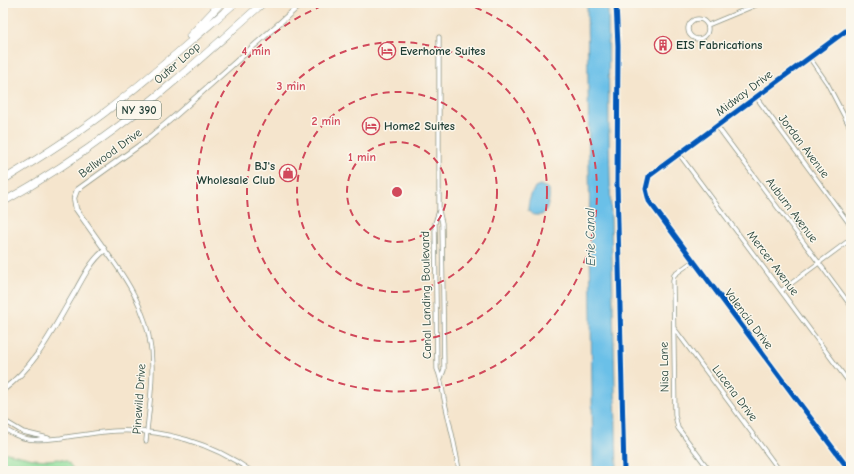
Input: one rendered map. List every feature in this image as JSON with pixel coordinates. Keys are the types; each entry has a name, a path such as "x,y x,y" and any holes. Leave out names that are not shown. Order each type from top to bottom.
{"highway":[{"path":"164,65 221,3"},
{"name":"Outer Loop","path":"3,180 80,130 129,94 235,3"},
{"name":"Outer Loop","path":"3,202 65,164 121,124 177,79 263,3"}],"street":[{"name":"Bellwood Drive","path":"105,250 76,209 74,198 77,190 179,113 302,3"},
{"path":"708,25 761,3"},
{"path":"695,19 704,20 708,25 707,35 702,39 696,39 688,32 688,26 695,19"},
{"name":"Midway Drive","path":"649,176 851,27"},
{"name":"Canal Landing Boulevard","path":"439,38 439,211 442,223 444,370 441,378"},
{"path":"809,57 827,83 851,129"},
{"name":"Jordan Avenue","path":"756,97 851,226"},
{"name":"Auburn Avenue","path":"717,126 851,306"},
{"name":"Mercer Avenue","path":"679,154 851,385"},
{"name":"Valencia Drive","path":"649,176 646,189 649,201 692,261 850,471"},
{"name":"Canal Landing Boulevard","path":"439,211 435,222 437,369 441,378 455,443 459,471"},
{"path":"782,291 851,239"},
{"path":"3,390 20,377 35,359 86,273 99,255 105,250"},
{"name":"Pinewild Drive","path":"105,250 133,291 148,332 152,374 146,441"},
{"name":"Nisa Lane","path":"692,261 674,275 673,282 675,415 678,428 710,471"},
{"name":"Lucena Drive","path":"673,327 780,471"},
{"path":"3,420 23,432 42,437 57,438"},
{"path":"3,428 16,436 37,440 114,431 147,432 174,436 202,444 225,455 251,471"},
{"path":"845,464 851,460"}],"green space":[{"path":"3,452 33,459 59,459 67,461 75,471 3,471"}],"water":[{"name":"Erie Canal","path":"587,3 608,3 609,136 617,471 593,471"},
{"path":"540,185 549,189 548,203 542,215 534,215 528,211 529,204 535,187"}],"cycle path":[{"path":"616,3 618,46 617,183 624,471"},
{"path":"850,471 649,201 646,189 649,176 851,27"}],"place":[{"name":"EIS Fabrications","path":"663,45"},
{"name":"Everhome Suites","path":"387,51"},
{"name":"Home2 Suites","path":"371,126"},
{"name":"BJ's Wholesale Club","path":"288,173"}]}
